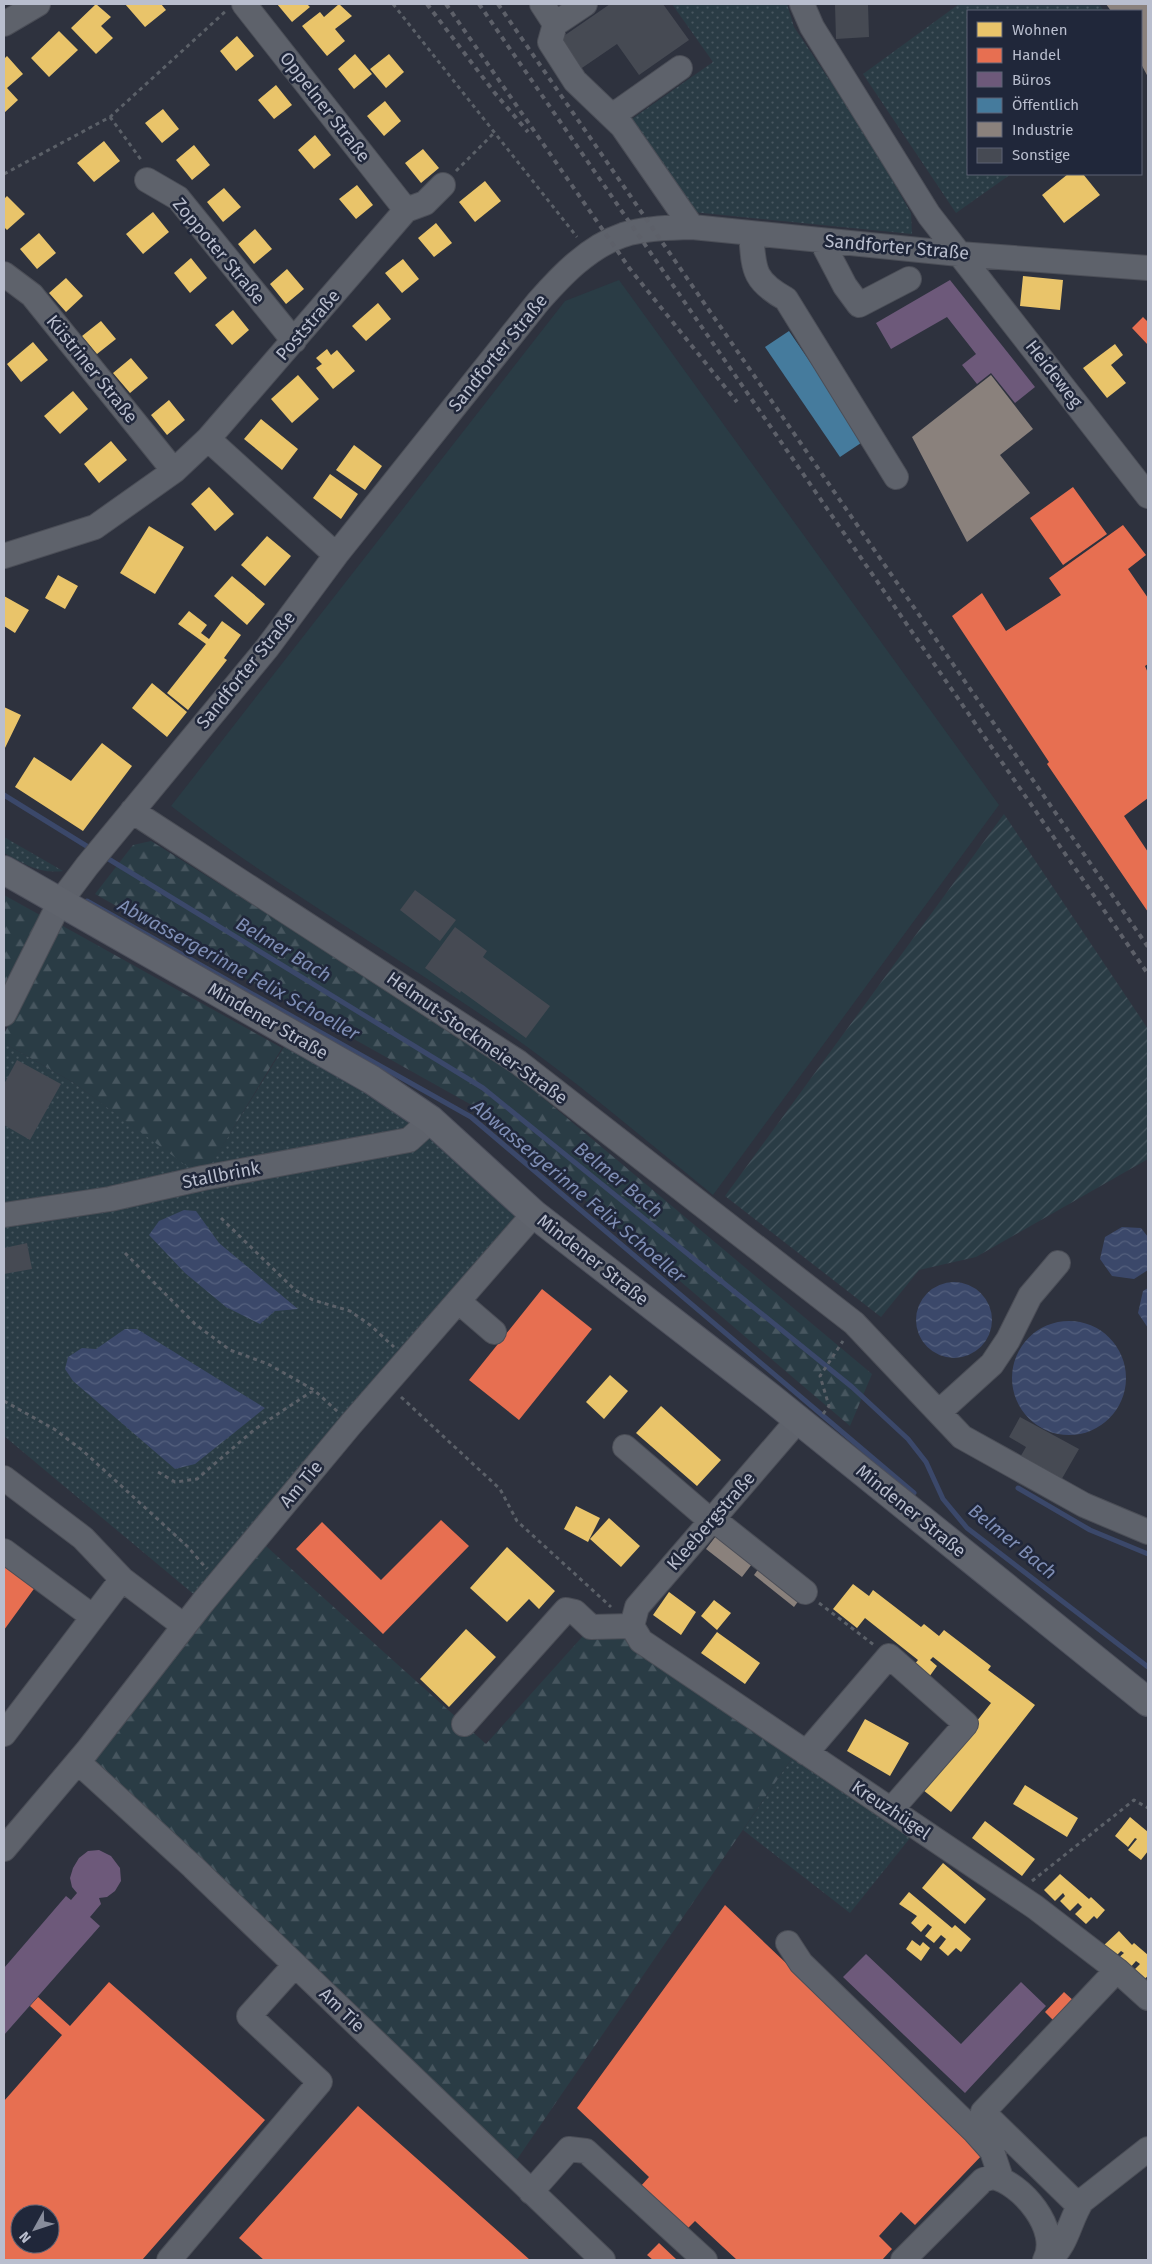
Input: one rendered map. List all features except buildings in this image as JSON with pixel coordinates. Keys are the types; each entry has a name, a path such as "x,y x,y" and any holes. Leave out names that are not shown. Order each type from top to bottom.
{"main road":[{"name":"Mindener Straße","path":"4,870 372,1080 432,1120 534,1214 798,1420 1148,1702"}],"street":[{"path":"4,24 38,4"},
{"name":"Oppelner Straße","path":"244,4 406,210"},
{"path":"542,4 555,24"},
{"path":"585,4 555,24 550,42 576,81 622,126 692,227"},
{"name":"Heideweg","path":"802,4 812,27 929,215 1148,496"},
{"path":"612,116 680,68"},
{"name":"Zoppoter Straße","path":"147,180 178,198 294,341"},
{"path":"406,210 425,203 443,184"},
{"name":"Poststraße","path":"4,556 95,527 174,471 208,439 406,210"},
{"name":"Sandforter Straße","path":"4,1014 60,902 87,866 267,648 336,555 538,302 562,275 590,253 623,235 654,229 692,227 959,254 1148,268"},
{"path":"751,233 754,272 770,291 786,299 896,477"},
{"path":"822,240 845,286 859,306 909,279"},
{"name":"Küstriner Straße","path":"4,274 32,295 174,471"},
{"path":"208,439 336,555"},
{"name":"Helmut-Stockmeier-Straße","path":"132,811 518,1062 854,1323 962,1436 1084,1505 1148,1532"},
{"name":"Stallbrink","path":"4,1215 110,1199 203,1178 409,1140 432,1120"},
{"name":"Am Tie","path":"4,1849 78,1762 219,1582 351,1424 534,1214"},
{"path":"939,1412 992,1364 1008,1340 1030,1296 1058,1263"},
{"path":"458,1302 494,1332"},
{"name":"Kleebergstraße","path":"632,1626 637,1608 798,1420"},
{"path":"625,1447 712,1520 805,1592"},
{"path":"4,1478 83,1538 122,1579 184,1626"},
{"path":"4,1550 93,1617"},
{"path":"4,1734 122,1579"},
{"path":"464,1724 566,1610 575,1612 592,1627 632,1626"},
{"name":"Kreuzhügel","path":"632,1626 641,1641 1016,1894 1117,1970 1148,1998"},
{"path":"806,1753 889,1656 966,1724 891,1810"},
{"name":"Am Tie","path":"78,1762 193,1867 603,2260"},
{"path":"788,1943 801,1963 975,2132 992,2151 1000,2178"},
{"path":"168,2260 320,2082 250,2016 295,1965"},
{"path":"1079,2206 983,2112 1117,1970"},
{"path":"531,2192 569,2149 577,2148 586,2151 705,2260"},
{"path":"1047,2260 1062,2248 1079,2206 1092,2192 1148,2149"},
{"path":"903,2260 983,2180 992,2177 1000,2178 1034,2206 1048,2233 1047,2260"}],"path":[{"path":"4,174 110,118 234,4"},
{"path":"393,4 590,253"},
{"path":"110,118 141,157 147,180"},
{"path":"443,184 494,132"},
{"path":"222,1218 295,1290 312,1300 350,1311 370,1325 407,1359"},
{"path":"125,1253 195,1324 230,1350 268,1364 314,1390 351,1424"},
{"path":"829,1406 820,1376 832,1357"},
{"path":"386,1384 500,1488 516,1521 632,1626"},
{"path":"158,1472 175,1482 197,1479 255,1429 314,1390"},
{"path":"4,1401 54,1429 82,1450 187,1546 219,1582"},
{"path":"805,1592 889,1656"},
{"path":"1016,1894 1134,1800 1148,1808"}],"green space":[{"path":"672,4 787,4 794,27 867,136 911,213 912,234 693,212 629,121 713,62"},
{"path":"959,4 1099,4 1103,10 967,10 967,175 1010,175 956,213 863,74"},
{"path":"619,280 999,805 713,1195 600,1102 530,1049 441,988 259,869 171,806 565,301"},
{"path":"1004,814 1148,1029 1148,1159 976,1257 919,1270 881,1317 725,1196"},
{"path":"4,837 63,871 39,870 4,853"},
{"path":"151,841 446,1026 517,1076 872,1374 850,1426 477,1108 95,894 133,845"},
{"path":"4,895 40,915 4,991"},
{"path":"61,925 282,1048 203,1178 74,1083 4,1043 4,1034"},
{"path":"292,1034 534,1214 203,1602 4,1436 4,1043 74,1083 203,1177"},
{"path":"257,1538 486,1744 591,1627 632,1626 799,1748 509,2171 78,1762"},
{"path":"799,1748 918,1828 850,1913 743,1830"}],"water":[{"path":"184,1210 196,1211 219,1243 298,1309 275,1311 260,1324 226,1307 185,1273 149,1235 159,1221"},
{"path":"1122,1227 1141,1228 1148,1237 1148,1270 1134,1279 1112,1276 1100,1259 1105,1237"},
{"path":"954,1282 969,1285 981,1293 989,1305 992,1320 989,1335 981,1347 969,1355 954,1358 939,1355 927,1347 919,1335 916,1320 919,1305 927,1293 939,1285"},
{"path":"1148,1288 1148,1328 1138,1313 1143,1291"},
{"path":"1069,1321 1091,1325 1109,1338 1122,1356 1126,1378 1122,1400 1109,1418 1091,1431 1069,1435 1047,1431 1029,1418 1016,1400 1012,1378 1016,1356 1029,1338 1047,1325"},
{"path":"125,1329 137,1329 265,1408 195,1464 175,1469 73,1381 65,1369 68,1357 82,1348 96,1349"}],"waterway":[{"name":"Belmer Bach","path":"4,795 93,850"},
{"name":"Belmer Bach","path":"102,855 483,1088 852,1387 908,1439 926,1462 943,1499 967,1528 1148,1667"},
{"name":"Abwassergerinne Felix Schoeller","path":"87,901 471,1117 914,1493"},
{"path":"1018,1488 1090,1530 1148,1554"}],"railway":[{"path":"427,4 494,92 528,132"},
{"path":"446,4 630,269 737,402"},
{"path":"479,4 1148,974"},
{"path":"498,4 1148,947"}]}
